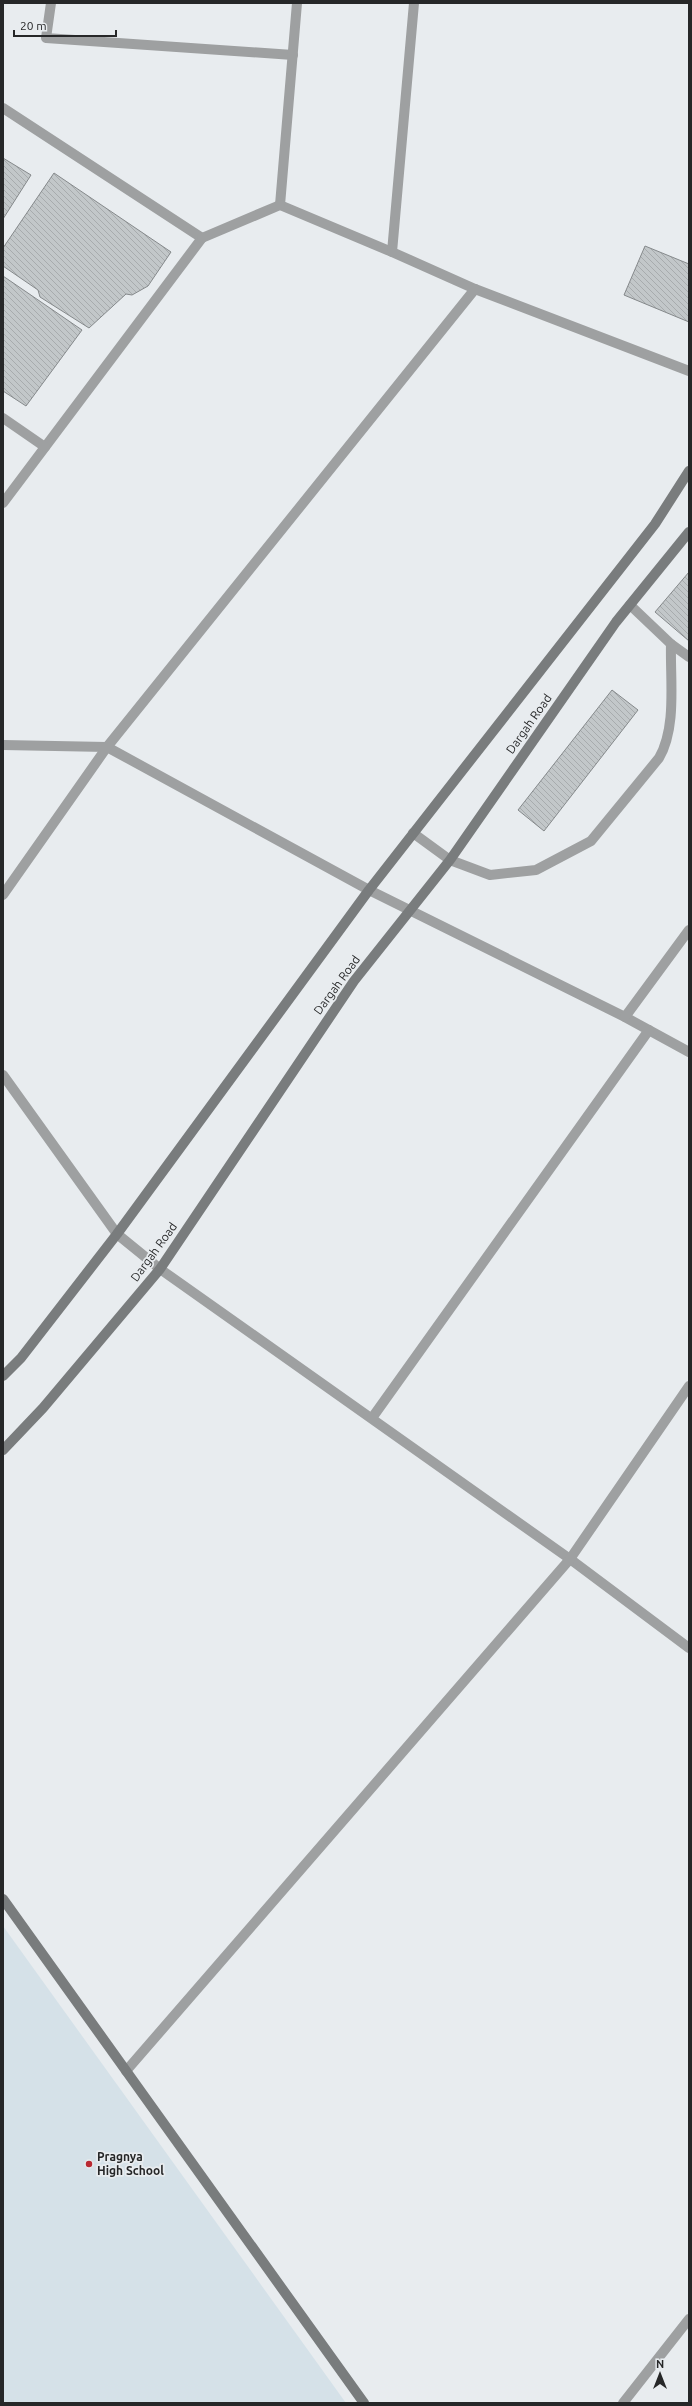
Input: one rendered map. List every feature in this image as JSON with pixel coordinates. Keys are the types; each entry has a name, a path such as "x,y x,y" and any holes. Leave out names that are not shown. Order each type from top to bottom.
{"main road":[{"name":"Dargah Road","path":"3,1376 21,1358 117,1234 370,890 655,524 689,471"},
{"name":"Dargah Road","path":"3,1450 43,1408 160,1268 354,981 450,860 616,622 689,532"},
{"path":"3,1899 364,2403"}],"street":[{"path":"51,3 46,38 293,54"},
{"path":"280,205 297,3"},
{"path":"392,252 414,3"},
{"path":"3,108 202,238"},
{"path":"3,503 202,238 280,205 475,289 689,371"},
{"path":"3,895 107,747 475,289"},
{"path":"3,418 45,447"},
{"path":"630,605 671,644 689,657"},
{"path":"414,833 450,860 490,875 536,870 590,841 659,758 667,744 670,728 671,644"},
{"path":"3,745 107,747 370,890 649,1030 689,1052"},
{"path":"625,1018 689,930"},
{"path":"372,1418 649,1030"},
{"path":"3,1075 117,1234 160,1268 570,1559 689,1648"},
{"path":"126,2071 570,1559 689,1386"},
{"path":"623,2403 689,2319"}],"shaded area":[{"name":"Pragnya High School","path":"3,1926 346,2403 3,2403"}],"building":[{"path":"3,158 31,175 3,219"},
{"path":"54,173 171,252 148,286 132,295 126,294 89,328 40,297 38,290 3,266 3,248"},
{"path":"645,246 689,264 689,322 624,295"},
{"path":"3,276 82,330 26,406 3,391"},
{"path":"689,572 689,641 655,612"},
{"path":"612,690 638,710 544,831 518,810"}],"place":[{"name":"Pragnya High School","path":"89,2164"}]}
